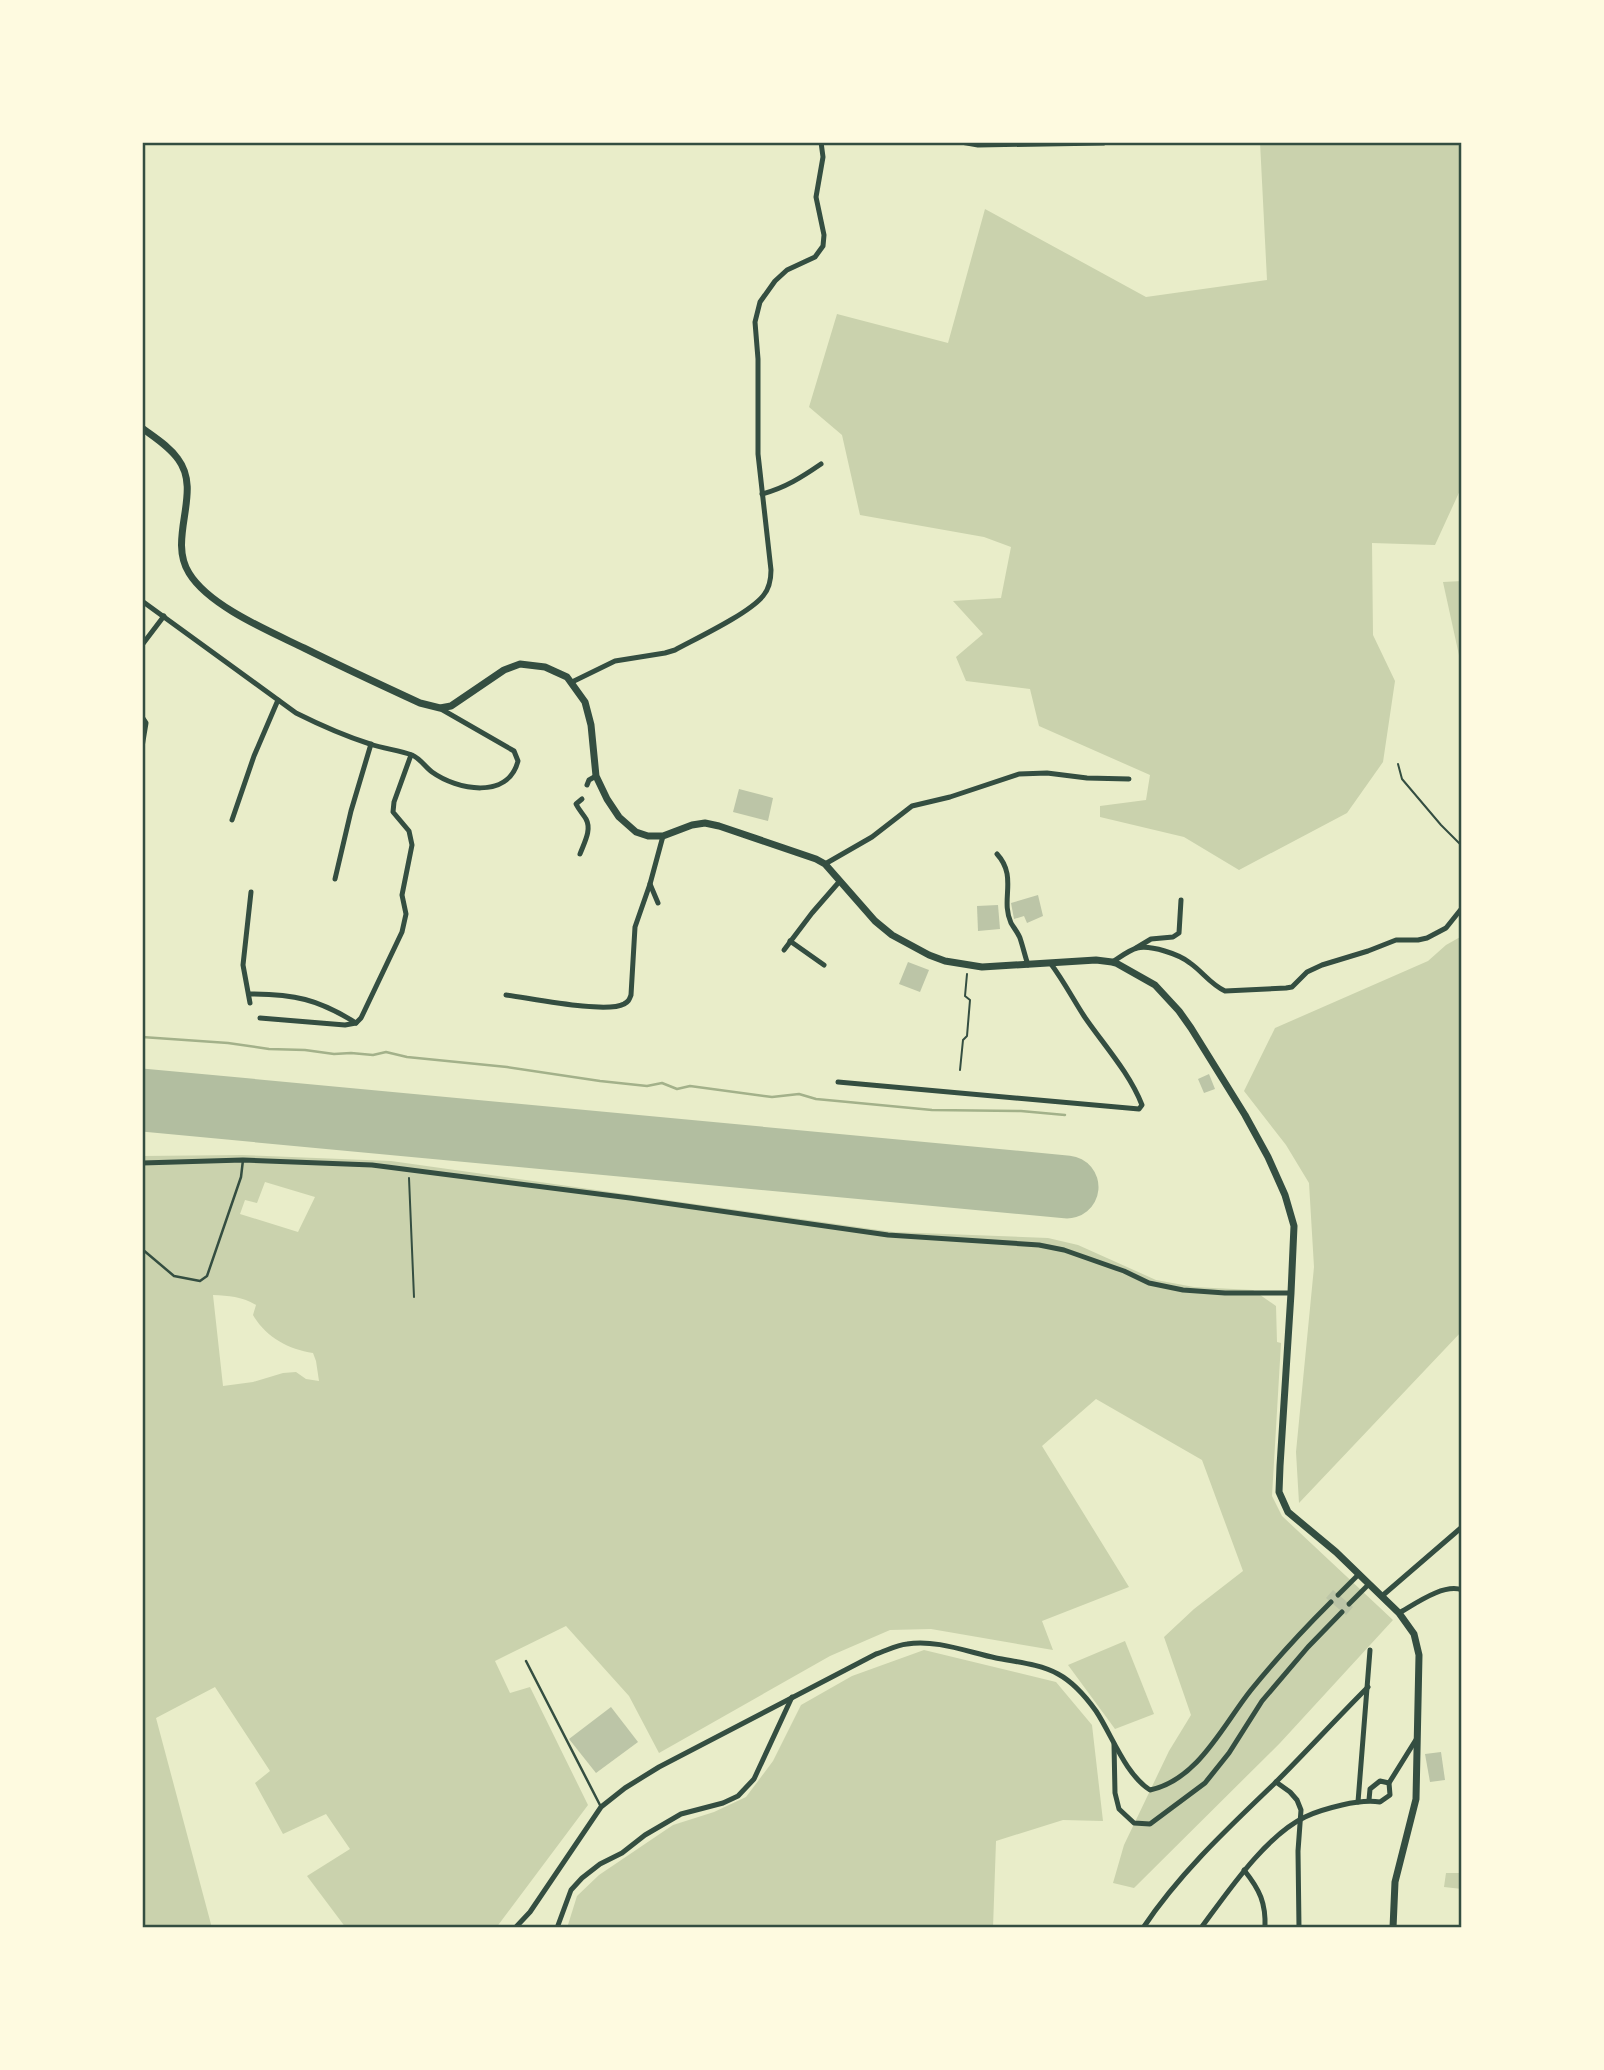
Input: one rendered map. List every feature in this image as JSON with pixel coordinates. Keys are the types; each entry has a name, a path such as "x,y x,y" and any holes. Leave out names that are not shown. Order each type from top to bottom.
{"main road":[{"path":"142,428 178,458 184,468 187,494 181,550 187,571 209,596 274,634 419,703 440,708 451,706 504,670 520,664 545,667 560,673 572,682 584,702 591,725 596,776 619,817 633,830 648,836 663,836 705,823 805,854 825,864 875,921 892,935 929,955 982,967 1096,960 1112,962 1155,985 1179,1011 1245,1115 1268,1157 1294,1226 1279,1492 1287,1512 1336,1552 1399,1613 1416,1639 1419,1655 1416,1799 1395,1882 1393,1928"}],"street":[{"path":"572,682 615,661 675,650 747,610 765,594 771,576 758,454 758,359 755,330 757,310 763,296 787,270 815,257 823,246 824,234 816,197 824,157 821,142"},
{"path":"961,142 978,145 1104,143"},
{"path":"762,494 782,489 821,464"},
{"path":"142,601 296,713 321,726 370,744 411,755 434,773 466,787 481,789 496,785 512,776 518,761 514,751 440,708"},
{"path":"142,645 164,616"},
{"path":"232,820 257,747 278,700"},
{"path":"142,717 146,723 142,747"},
{"path":"335,879 370,744"},
{"path":"261,1018 345,1025 356,1023 361,1018 406,918 402,895 412,845 409,831 394,812 394,802 411,755"},
{"path":"825,864 872,837 912,806 950,797 1019,774 1047,773 1129,779"},
{"path":"587,785 589,780 596,776"},
{"path":"580,854 588,831 588,823 576,804 582,799"},
{"path":"506,995 605,1008 628,1001 631,995 635,927 663,836"},
{"path":"997,853 1007,870 1011,923 1021,940 1028,965"},
{"path":"784,950 839,882"},
{"path":"650,884 658,903"},
{"path":"250,1003 243,965 251,892"},
{"path":"1112,962 1151,939 1173,937 1179,933 1181,900"},
{"path":"1136,948 1176,954 1190,962 1216,987 1225,991 1286,988 1307,972 1322,965 1396,940 1427,938 1446,928 1462,908"},
{"path":"790,941 824,965"},
{"path":"838,1082 1139,1109 1142,1105 1127,1076 1051,964"},
{"path":"249,994 274,993 304,999 341,1013 356,1023"},
{"path":"142,1163 243,1160 372,1166 888,1234 1039,1245 1064,1250 1124,1271 1149,1283 1182,1290 1291,1293"},
{"path":"1381,1596 1462,1527"},
{"path":"1338,1595 1359,1574"},
{"path":"1349,1604 1369,1584"},
{"path":"1399,1613 1448,1588 1462,1590"},
{"path":"515,1928 530,1912 601,1807 625,1788 659,1767 876,1654 906,1644 927,1643 1038,1667 1058,1674 1077,1689 1096,1711 1114,1744 1142,1785 1150,1790 1164,1787 1182,1775 1212,1746 1251,1690 1331,1602"},
{"path":"1114,1744 1115,1793 1119,1809 1134,1823 1150,1824 1205,1783 1229,1753 1262,1701 1342,1612"},
{"path":"1305,1629 1316,1639"},
{"path":"1358,1802 1370,1650"},
{"path":"1143,1928 1212,1844 1368,1686"},
{"path":"557,1928 571,1890 600,1864 622,1853 645,1835 681,1814 723,1803 738,1796 754,1779 792,1697"},
{"path":"1201,1928 1244,1870 1281,1834 1302,1818 1322,1810 1358,1802 1380,1802 1390,1795 1389,1783 1418,1737"},
{"path":"1369,1800 1370,1789 1380,1781 1389,1783"},
{"path":"1276,1782 1290,1792 1301,1810 1298,1928"},
{"path":"1244,1870 1261,1893 1265,1928"}],"lane":[{"path":"142,1249 174,1276 200,1281 207,1276 241,1177 243,1160"},
{"path":"526,1661 601,1807"}],"path":[{"path":"1398,764 1402,779 1462,845"},
{"path":"960,1070 963,1040 967,1036 970,1000 965,996 967,973"},
{"path":"409,1179 414,1297"}],"green space":[{"path":"1260,142 1462,142 1462,486 1435,545 1372,543 1373,635 1395,681 1383,762 1347,813 1239,870 1184,837 1100,817 1100,806 1146,800 1150,775 1039,726 1030,689 966,681 956,657 983,634 953,601 1001,598 1011,547 984,537 860,515 842,435 809,407 837,314 948,343 985,209 1146,297 1267,280"},
{"path":"1462,581 1462,669 1443,582"},
{"path":"1462,936 1462,1331 1299,1503 1296,1452 1314,1267 1309,1183 1286,1145 1244,1091 1275,1028 1428,961 1446,945"},
{"path":"242,1155 391,1161 893,1232 1048,1238 1078,1245 1156,1280 1194,1287 1253,1290 1276,1306 1277,1342 1281,1343 1272,1496 1282,1516 1393,1620 1280,1743 1134,1888 1113,1883 1124,1845 1169,1751 1191,1715 1164,1637 1194,1609 1243,1571 1202,1460 1096,1399 1042,1446 1129,1587 1042,1621 1053,1650 931,1629 890,1630 830,1656 659,1753 629,1696 566,1626 495,1661 510,1693 530,1687 588,1805 496,1928 346,1928 307,1876 350,1849 326,1814 283,1834 255,1783 270,1771 215,1687 156,1718 212,1928 142,1928 142,1156","holes":["265,1182 315,1197 298,1232 240,1214 245,1200 257,1203","213,1295 240,1298 256,1305 253,1315 271,1336 286,1345 313,1353 319,1381 306,1379 296,1372 223,1386"]},
{"path":"1125,1641 1154,1714 1115,1729 1068,1665"},
{"path":"924,1650 1056,1682 1092,1725 1103,1821 1063,1820 996,1841 993,1928 567,1928 577,1896 599,1875 673,1825 714,1812 746,1797 773,1761 801,1705 852,1676"},
{"path":"1446,1873 1462,1873 1462,1889 1444,1887"}],"building":[{"path":"739,789 773,798 768,821 733,812"},
{"path":"1038,895 1043,916 1027,923 1024,916 1014,919 1011,903"},
{"path":"998,905 1000,929 978,931 977,906"},
{"path":"908,962 929,970 920,992 899,984"},
{"path":"1209,1074 1215,1089 1204,1093 1198,1079"},
{"path":"1333,1590 1353,1607 1346,1615 1326,1598"},
{"path":"611,1707 638,1742 596,1773 569,1739"},
{"path":"1441,1752 1445,1780 1430,1782 1425,1754"}],"waterway":[{"path":"142,1037 334,1054 373,1055 386,1052 407,1057 507,1067 600,1081 647,1086 662,1083 677,1089 690,1086 772,1097 799,1094 816,1099 932,1110 1021,1111 1065,1115"}],"runway":[{"path":"142,1100 1067,1187"}]}
